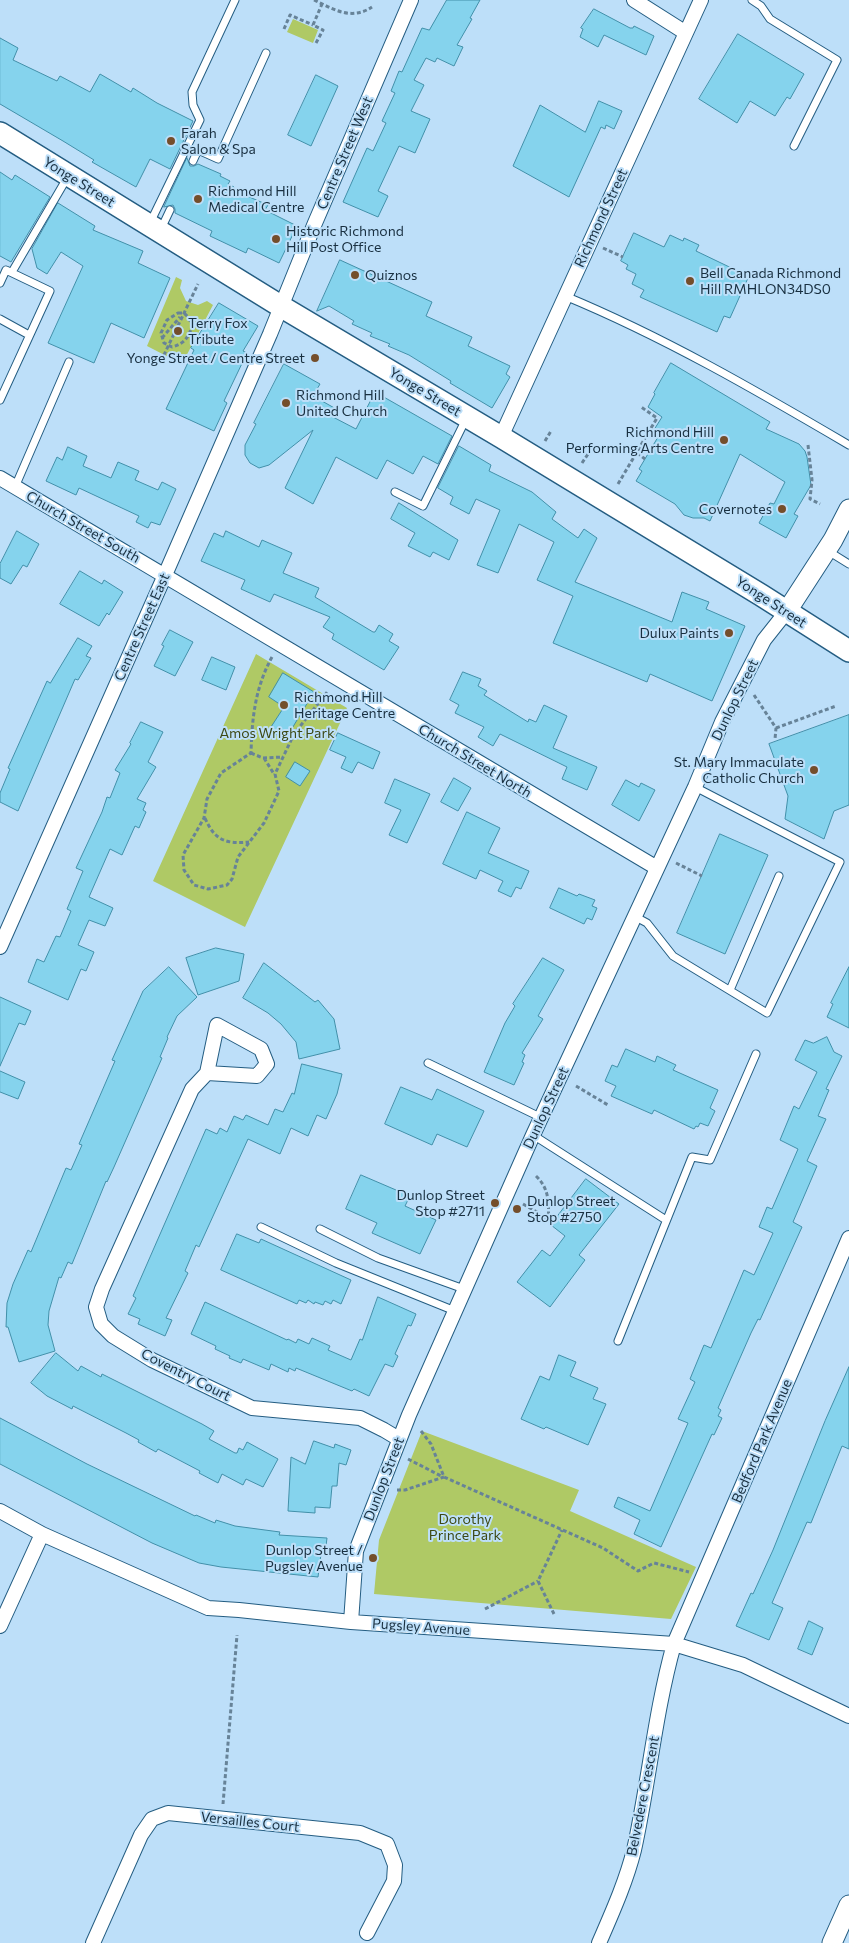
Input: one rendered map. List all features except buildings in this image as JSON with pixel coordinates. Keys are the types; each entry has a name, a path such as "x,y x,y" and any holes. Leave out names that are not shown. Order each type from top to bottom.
{"main road":[{"name":"Yonge Street","path":"0,134 282,307 501,437 787,611 849,651"}],"street":[{"name":"Centre Street West","path":"282,307 315,223 411,0"},
{"path":"634,0 686,33"},
{"name":"Richmond Street","path":"501,437 701,0"},
{"name":"Centre Street East","path":"0,947 282,307"},
{"name":"Church Street South","path":"0,478 165,575"},
{"path":"787,611 826,550 849,509"},
{"name":"Church Street North","path":"165,575 657,868"},
{"name":"Dunlop Street","path":"351,1622 356,1551 399,1440 464,1289 533,1135 695,787 722,722 764,640 787,611"},
{"name":"Coventry Court","path":"207,1073 257,1076 267,1064 261,1049 218,1024 207,1073 192,1090 102,1289 96,1307 101,1324 114,1336 152,1360 252,1408 360,1418 399,1440"},
{"name":"Bedford Park Avenue","path":"674,1644 849,1238"},
{"name":"Pugsley Avenue","path":"0,1511 42,1534 208,1608 351,1622 674,1644 743,1666 849,1716"},
{"path":"0,1626 42,1534"},
{"name":"Belvedere Crescent","path":"599,1943 620,1896 633,1852 665,1678 674,1644"},
{"name":"Versailles Court","path":"93,1943 141,1835 152,1819 168,1813 360,1833 387,1844 395,1865 394,1880 367,1933"},
{"path":"832,1943 849,1905"}],"lane":[{"path":"154,228 200,120 193,105 192,92 235,0"},
{"path":"752,0 761,6 770,19 837,60 794,146"},
{"path":"193,161 198,150 218,159 266,53"},
{"path":"12,272 68,175"},
{"path":"154,228 170,210"},
{"path":"0,283 6,270 50,291 0,400"},
{"path":"565,296 614,316 726,374 849,445"},
{"path":"0,319 29,335"},
{"path":"15,487 69,362"},
{"path":"395,492 423,506 467,417"},
{"path":"826,550 849,564"},
{"path":"634,916 647,923 673,956 768,1013 840,862 695,787"},
{"path":"730,990 779,876"},
{"path":"618,1341 692,1157 710,1160 756,1054"},
{"path":"428,1063 542,1118"},
{"path":"533,1135 666,1220"},
{"path":"261,1227 336,1263 455,1311"},
{"path":"320,1229 378,1258 464,1289"}],"path":[{"path":"314,0 347,14 358,13 372,7"},
{"path":"313,25 322,4"},
{"path":"284,29 290,15 313,25 323,30 316,43"},
{"path":"600,247 623,257"},
{"path":"161,361 198,284"},
{"path":"168,346 162,338 162,328 168,320 178,313 184,313"},
{"path":"162,338 184,313"},
{"path":"168,346 179,345 190,333 192,326 184,313"},
{"path":"618,484 657,418 641,407"},
{"path":"545,441 551,430"},
{"path":"808,445 812,480 810,498 820,504"},
{"path":"636,453 645,459"},
{"path":"582,463 588,454"},
{"path":"251,753 252,728 258,689 272,657"},
{"path":"275,774 294,734 328,691"},
{"path":"754,695 776,728 775,739"},
{"path":"776,728 836,706"},
{"path":"251,753 263,758 283,758"},
{"path":"251,753 221,773 207,799 204,818 183,855 184,870 194,885 208,889 227,885 232,880 238,857 264,823 279,791 275,774 263,758"},
{"path":"204,818 210,830 220,839 232,843 250,842"},
{"path":"674,863 702,876"},
{"path":"576,1086 608,1105"},
{"path":"523,1204 537,1212 548,1223 548,1192 536,1176"},
{"path":"422,1431 431,1444 444,1477"},
{"path":"408,1459 603,1548 638,1571 654,1563 704,1576"},
{"path":"397,1490 405,1490 444,1477"},
{"path":"485,1609 538,1581 562,1530"},
{"path":"538,1581 554,1614"},
{"path":"221,1820 237,1635"}],"green space":[{"path":"293,19 318,30 313,43 287,32"},
{"path":"176,277 182,280 180,288 186,301 198,305 207,301 213,305 182,364 147,346"},
{"name":"Amos Wright Park","path":"256,654 347,708 245,927 153,881"},
{"name":"Dorothy Prince Park","path":"422,1431 579,1490 570,1511 696,1567 671,1619 374,1594 379,1540"}],"place":[{"name":"Farah Salon & Spa","path":"171,141"},
{"name":"Richmond Hill Medical Centre","path":"198,199"},
{"name":"Historic Richmond Hill Post Office","path":"276,239"},
{"name":"Quiznos","path":"355,275"},
{"name":"Bell Canada Richmond Hill RMHLON34DS0","path":"690,281"},
{"name":"Terry Fox Tribute","path":"178,331"},
{"name":"Yonge Street / Centre Street","path":"315,358"},
{"name":"Richmond Hill United Church","path":"286,403"},
{"name":"Richmond Hill Performing Arts Centre","path":"724,440"},
{"name":"Covernotes","path":"782,509"},
{"name":"Dulux Paints","path":"729,633"},
{"name":"Richmond Hill Heritage Centre","path":"284,705"},
{"name":"St. Mary Immaculate Catholic Church","path":"814,770"},
{"name":"Dunlop Street Stop #2711","path":"495,1203"},
{"name":"Dunlop Street Stop #2750","path":"517,1209"},
{"name":"Dunlop Street / Pugsley Avenue","path":"373,1558"}]}
